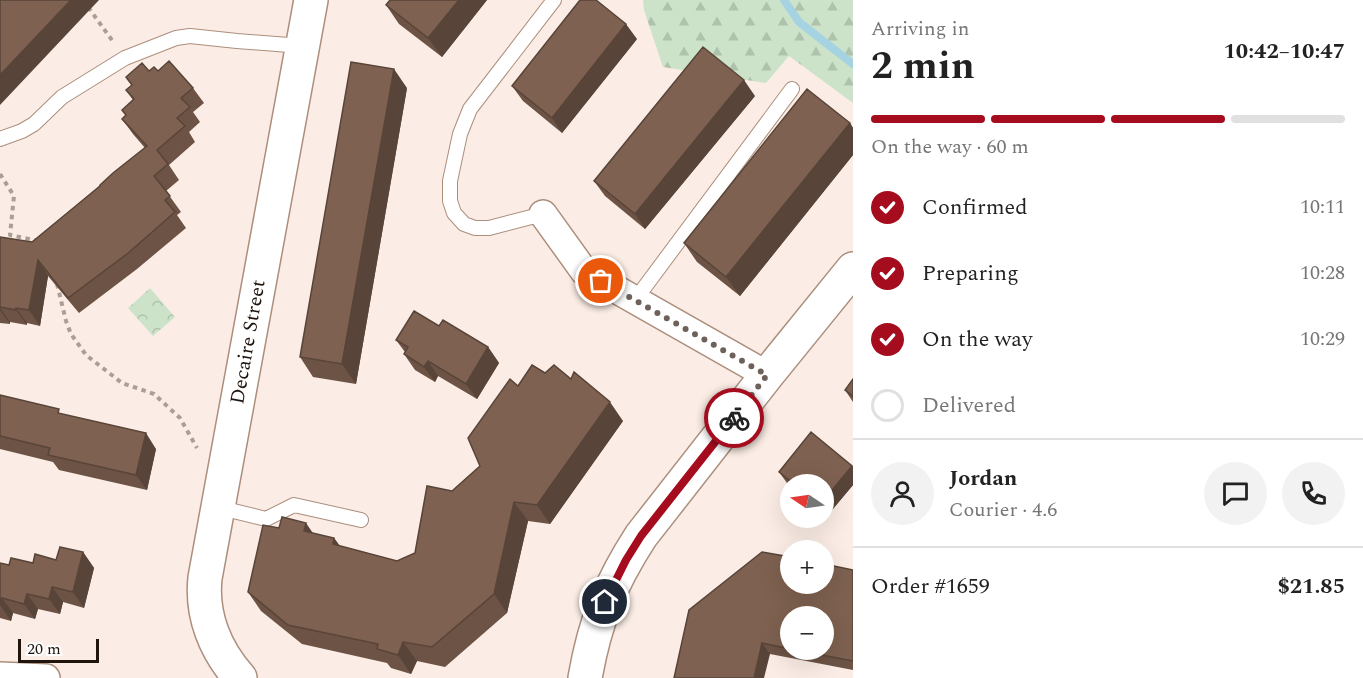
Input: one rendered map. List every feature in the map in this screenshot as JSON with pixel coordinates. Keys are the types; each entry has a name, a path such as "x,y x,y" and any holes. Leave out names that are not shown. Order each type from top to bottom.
{"street":[{"name":"Decaire Street","path":"239,678 216,643 205,606 205,578 311,0"},
{"path":"543,214 584,271 767,375"},
{"path":"585,678 592,641 613,584 641,536 853,269"},
{"path":"0,676 46,678"}],"lane":[{"path":"543,214 489,228 475,228 464,224 454,213 450,201 450,181 460,134 470,110 554,0"},
{"path":"0,139 22,131 33,124 62,97 125,58 176,38 190,36 302,46"},
{"path":"635,300 792,89"},
{"path":"217,507 266,519 294,505 361,520"}],"path":[{"path":"83,0 125,58"},
{"path":"0,174 14,195 10,235 48,243"},
{"path":"56,276 66,321 71,334 86,355 122,383 154,394 180,418 200,453"}],"green space":[{"path":"643,0 853,0 853,103 789,56 766,83 663,67 644,10"},
{"path":"150,288 175,317 153,336 128,308"}],"building":[{"path":"0,0 71,0 0,75"},
{"path":"390,0 459,0 428,38 386,5"},
{"path":"580,0 596,0 626,24 552,118 512,86"},
{"path":"703,47 744,80 635,214 594,181"},
{"path":"169,61 193,88 181,98 190,107 177,118 185,126 157,150 168,164 154,176 170,196 165,200 175,212 127,254 68,298 38,260 29,310 0,307 0,237 32,242 147,146 122,119 126,115 122,110 134,99 126,90 132,85 126,77 142,63 149,71 154,67 158,71"},
{"path":"351,62 394,69 342,364 300,357"},
{"path":"807,89 850,123 726,277 684,243"},
{"path":"414,311 439,326 443,320 488,347 466,384 428,361 424,367 404,354 408,347 396,340"},
{"path":"532,365 545,373 554,365 571,379 574,372 610,402 537,505 514,502 494,594 432,647 403,642 398,655 377,649 378,644 288,625 248,592 263,525 279,528 282,517 306,523 304,531 334,538 333,544 397,561 415,553 427,486 452,491 480,466 468,438 510,379 518,386"},
{"path":"853,379 853,396 845,390"},
{"path":"0,395 59,409 58,413 146,433 136,475 48,455 50,448 0,436"},
{"path":"811,432 852,466 834,488 834,474 782,474 779,472"},
{"path":"60,547 83,552 73,592 52,587 49,599 27,594 24,604 2,598 0,605 0,563 9,565 11,558 33,563 35,554 56,560"},
{"path":"762,552 780,555 780,594 834,594 834,566 853,570 853,661 834,657 834,606 780,606 780,647 762,643 754,678 674,678 689,610"}],"waterway":[{"path":"784,0 799,22 853,64"}],"way so far":[{"path":"601,281 767,375 734,418"}],"route":[{"path":"605,602 641,536 734,418"}]}
